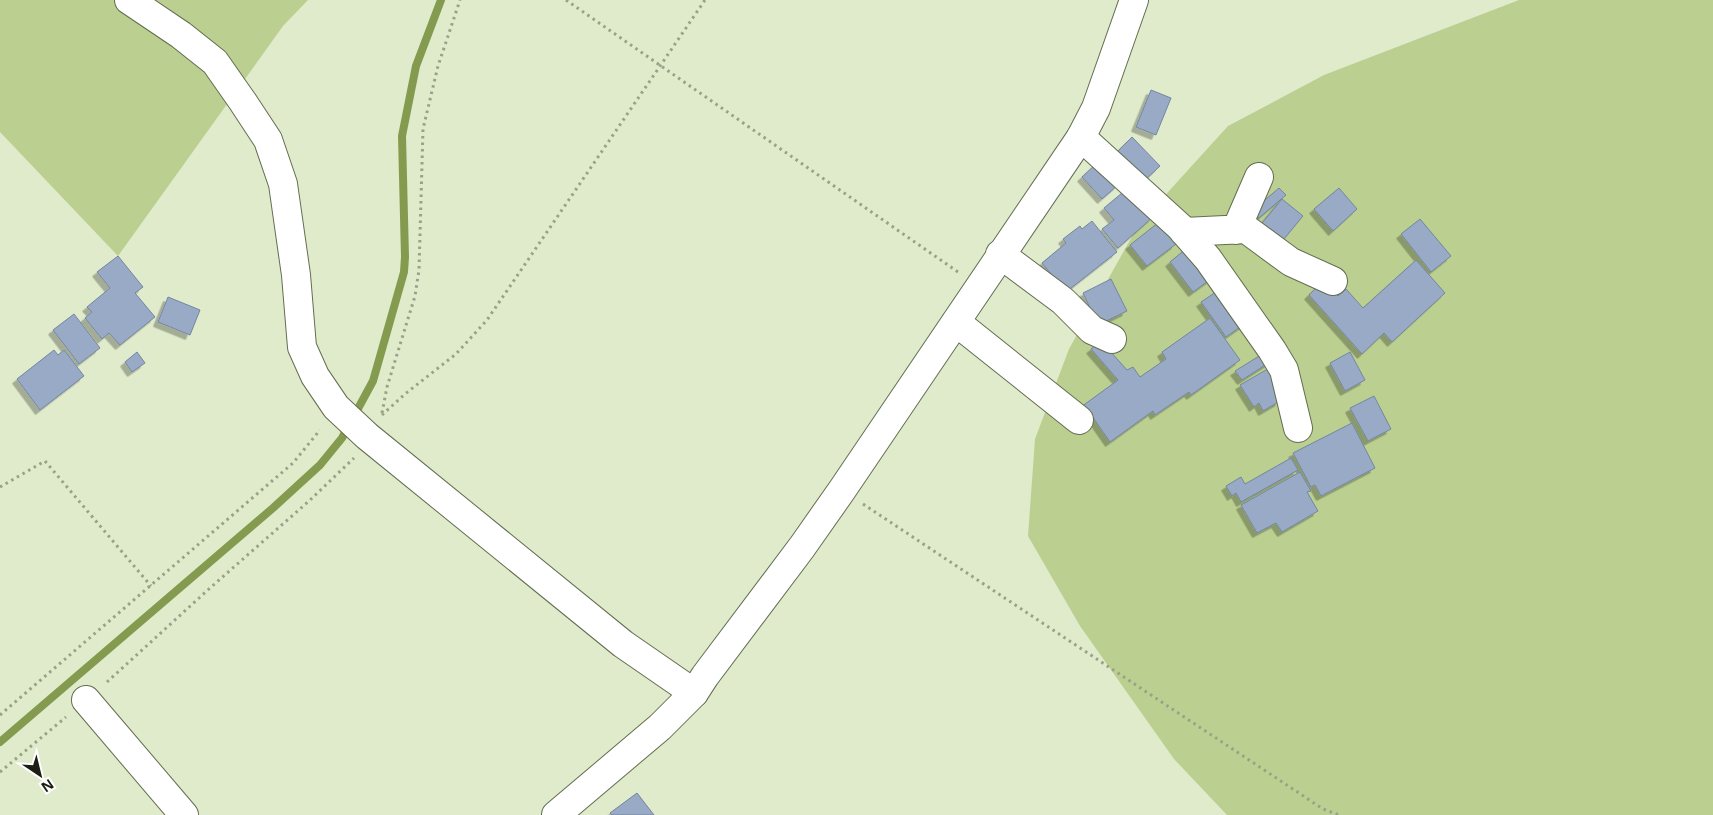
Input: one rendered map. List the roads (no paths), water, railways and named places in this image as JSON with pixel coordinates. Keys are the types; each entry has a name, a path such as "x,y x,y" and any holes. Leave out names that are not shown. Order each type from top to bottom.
{"street":[{"path":"129,0 181,35 215,62 268,140 283,184 296,275 302,347 315,376 356,417 623,644 694,693"},
{"path":"556,815 660,727 694,693 802,547 1081,137 1096,108 1134,0"},
{"path":"1081,137 1184,232 1208,258 1284,370 1298,428"},
{"path":"1236,230 1259,177"},
{"path":"1184,232 1246,229 1290,262 1333,281"},
{"path":"1000,254 1063,301 1092,330 1112,339"},
{"path":"956,322 1079,420"},
{"path":"86,700 184,815"}],"waterway":[{"path":"0,742 273,508 320,465 342,438 373,381 404,272 402,136 416,66 441,0"}]}
